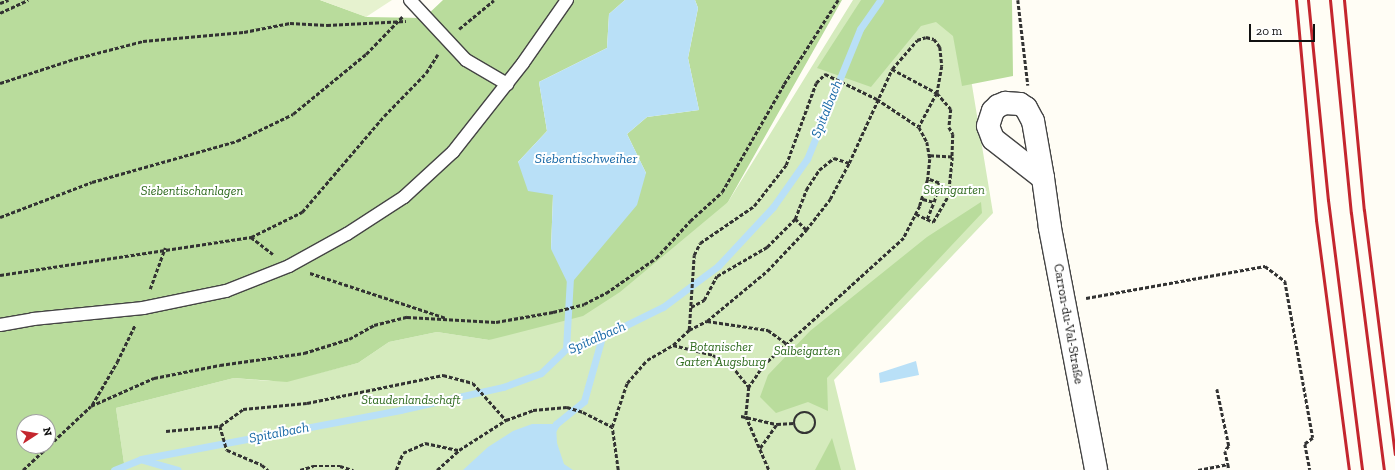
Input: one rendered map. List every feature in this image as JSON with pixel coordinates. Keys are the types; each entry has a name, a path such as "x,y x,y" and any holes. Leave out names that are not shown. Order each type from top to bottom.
{"street":[{"name":"Carron-du-Val-Straße","path":"1042,178 993,139 988,126 993,111 1005,103 1020,104 1026,108 1034,121 1042,178 1064,302 1096,470"}],"lane":[{"path":"0,325 32,319 143,308 226,291 289,266 347,234 404,197 453,152 507,84 567,0"},
{"path":"414,3 446,41 466,60 507,84"}],"path":[{"path":"0,3 8,0"},
{"path":"0,13 28,0"},
{"path":"0,275 165,248 251,237 302,212 384,116 426,73 446,41 494,0"},
{"path":"91,406 154,378 220,365 304,353 350,339 374,325 407,317 496,322 553,312 584,304 632,276 656,258 690,221 722,192 784,84 838,0"},
{"path":"1018,0 1034,121"},
{"path":"0,217 92,182 237,141 293,114 366,54 394,22 414,3"},
{"path":"0,84 74,59 143,41 244,32 290,23 326,25 428,19"},
{"path":"618,470 612,427 627,383 647,360 673,345 689,330 707,321 767,270 806,230 830,199 849,163 892,69 917,40 926,37 934,39 940,47 942,66 937,93 919,127"},
{"path":"892,69 937,93 951,109 949,127 953,134 948,196 933,222 916,214"},
{"path":"689,330 694,255 700,243 754,206 786,165 816,83 825,74 877,99 919,127 927,142 930,156 928,179 916,214 895,248 786,343 764,365 749,388 746,416 768,470"},
{"path":"930,156 952,157"},
{"path":"691,306 704,300 717,276 767,247 795,219 806,190 819,170 834,158 849,163"},
{"path":"927,219 934,202 938,183 928,179"},
{"path":"922,199 934,202"},
{"path":"795,219 806,230"},
{"path":"251,237 289,266 451,319"},
{"path":"23,470 91,406 117,362 143,308 165,248"},
{"path":"1064,302 1265,266 1285,281 1313,438 1305,444 1310,470"},
{"path":"707,321 768,330 786,343"},
{"path":"673,345 713,355 732,366 749,388"},
{"path":"166,431 221,427 243,409 306,403 443,374 473,383 506,420"},
{"path":"1216,389 1228,446 1225,451 1229,470"},
{"path":"437,470 459,450 506,420 533,410 566,408 583,412 612,427"},
{"path":"805,412 814,417 816,424 810,432 803,434 796,430 794,423 798,414 805,412"},
{"path":"741,416 776,424 794,423"},
{"path":"760,448 776,424"},
{"path":"221,427 227,450 262,464 268,470"},
{"path":"396,470 403,454 425,443 459,450"},
{"path":"1198,470 1228,464"},
{"path":"300,470 313,466 340,466 353,470"}],"green space":[{"name":"Siebentischanlagen","path":"0,0 320,0 367,17 424,18 443,0 625,0 609,14 607,48 539,82 547,131 518,162 553,195 551,249 646,173 627,134 647,117 699,110 688,58 698,8 695,0 842,0 728,202 620,292 583,316 489,340 437,332 389,342 358,363 287,382 234,378 116,408 125,470 0,470"},
{"path":"320,0 392,0 366,17"},
{"name":"Botanischer Garten Augsburg","path":"853,0 958,0 993,213 834,380 856,470 125,470 116,408 234,378 269,381 311,375 358,363 389,342 437,332 489,340 728,202"},
{"path":"861,0 1012,0 1013,76 962,86 953,36 936,22 921,26 871,87 817,68"},
{"name":"Salbeigarten","path":"981,202 982,213 827,378 828,411 808,402 776,413 760,397 768,375 810,331 927,237"},
{"path":"832,438 841,470 815,470"}],"water":[{"name":"Siebentischweiher","path":"625,0 695,0 698,8 688,58 699,110 647,117 627,134 646,173 637,205 569,286 551,249 553,195 528,191 518,162 547,131 539,82 607,48 609,14"},
{"path":"916,361 919,375 880,383 879,373"},
{"path":"532,424 556,424 557,443 564,464 573,470 463,470 488,447 513,431"}],"waterway":[{"name":"Spitalbach","path":"114,470 141,459 400,410 503,387 541,373 566,349 602,337 663,307 718,266 773,207 807,159 860,29 880,0"},
{"path":"566,349 570,278"},
{"path":"552,431 556,424 584,401 602,337"},
{"path":"143,460 178,470"}],"railway":[{"path":"1296,0 1316,220 1349,470"},
{"path":"1308,0 1328,200 1362,470"},
{"path":"1330,0 1351,213 1384,470"},
{"path":"1344,0 1364,210 1395,454"}],"park label":[{"name":"Steingarten","path":"954,190"},
{"name":"Staudenlandschaft","path":"411,400"}]}
